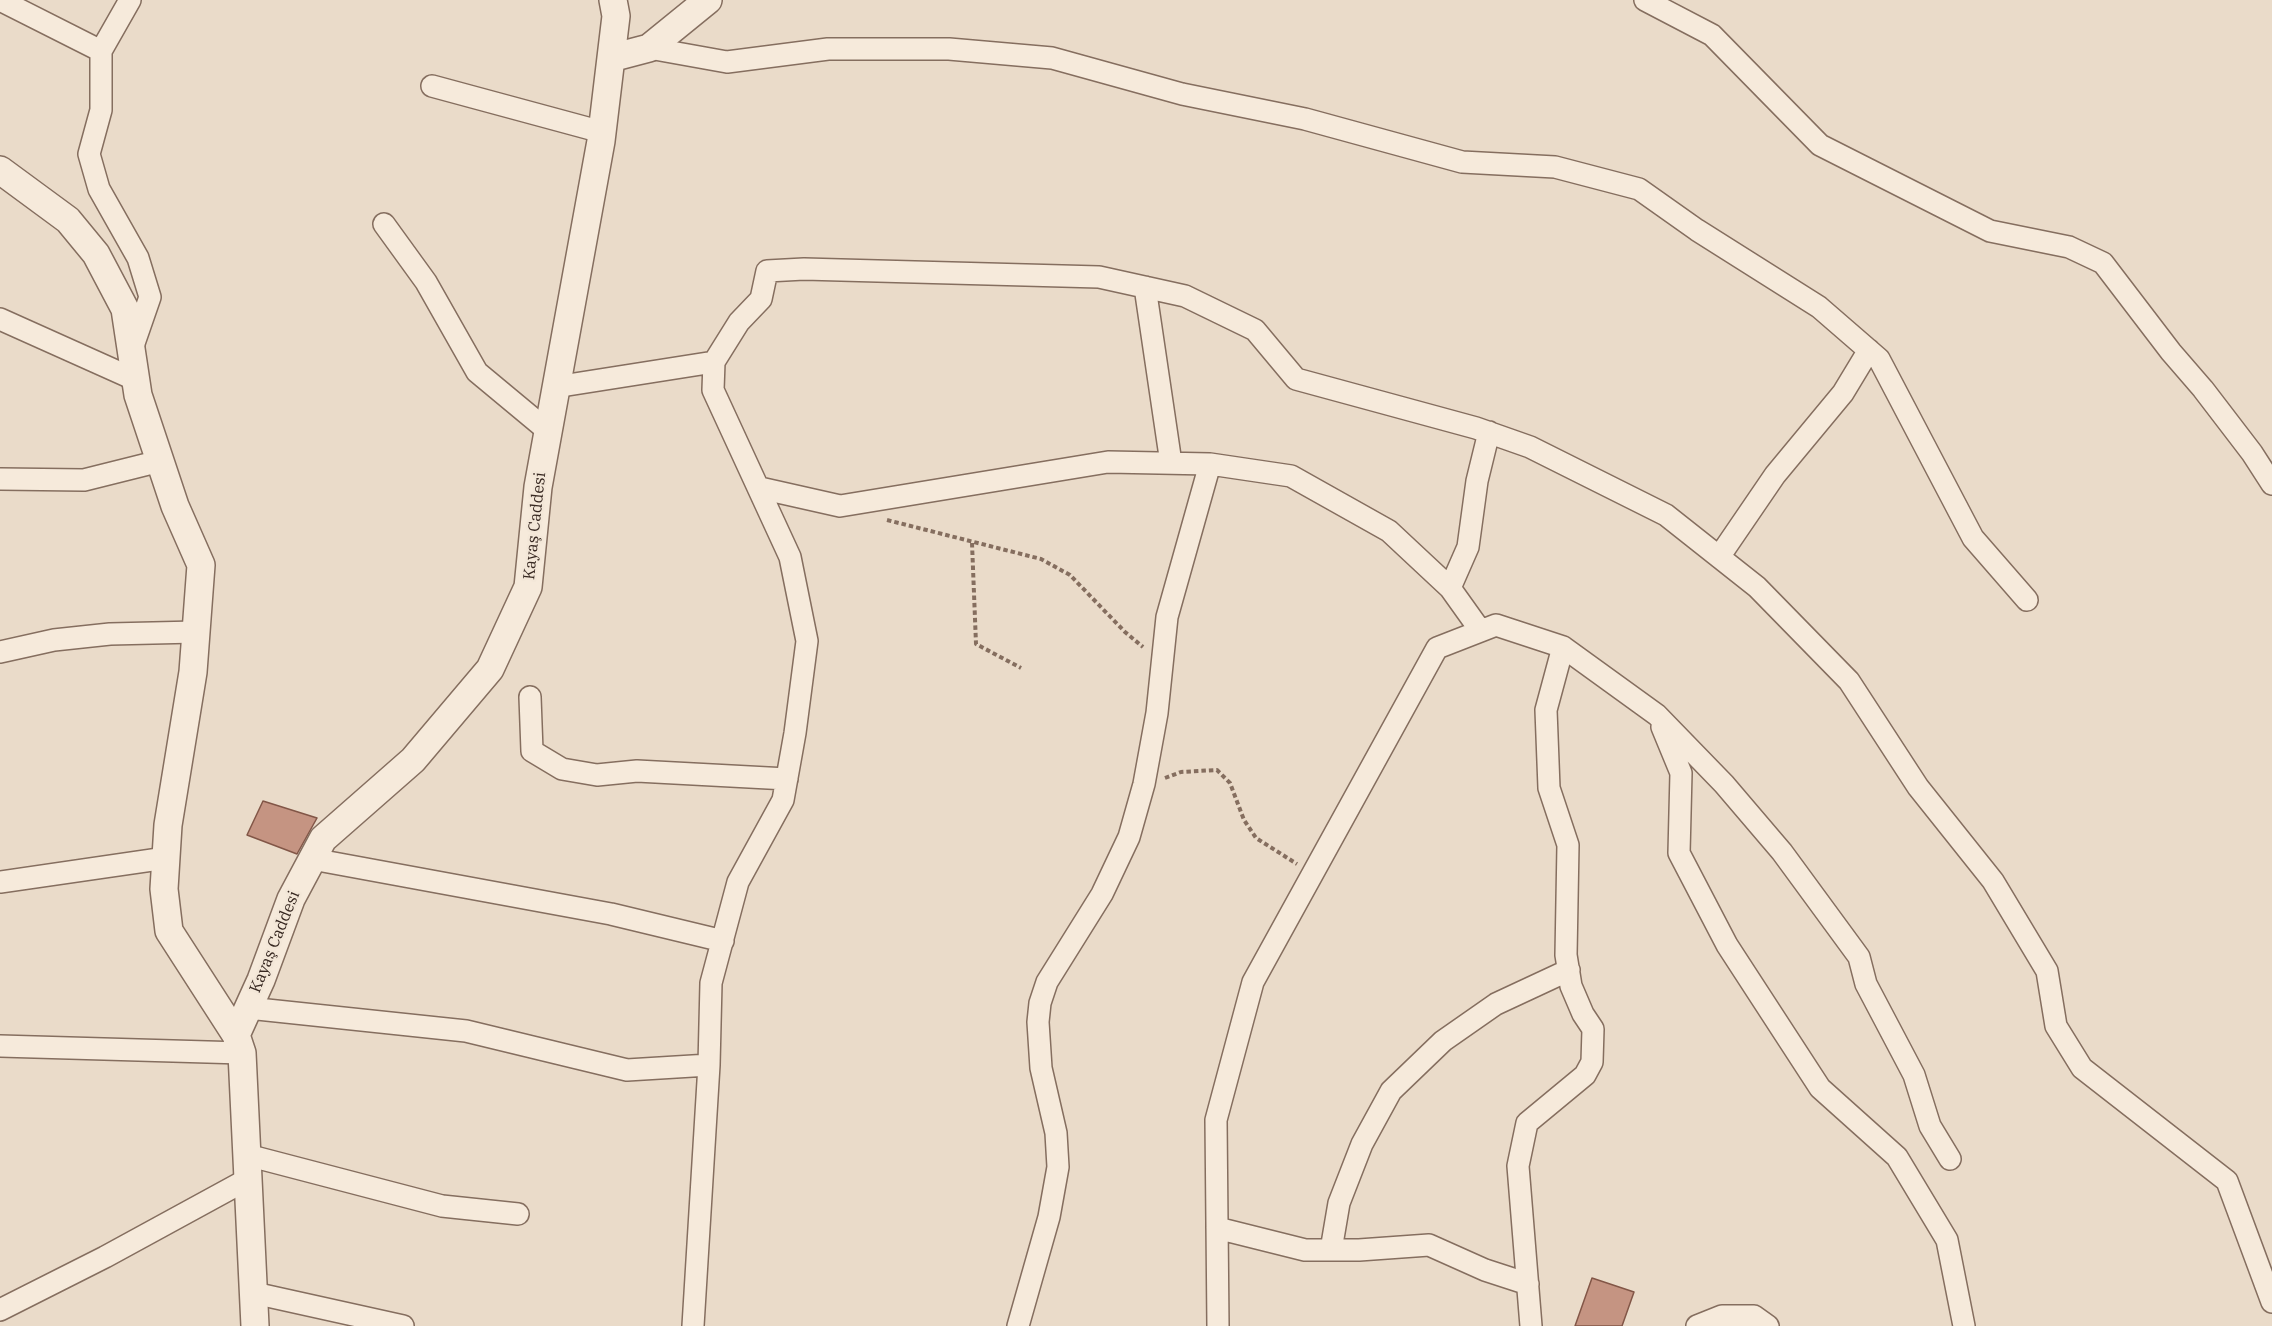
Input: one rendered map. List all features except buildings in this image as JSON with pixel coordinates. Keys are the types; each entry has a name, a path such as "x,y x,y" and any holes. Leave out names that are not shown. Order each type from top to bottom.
{"street":[{"path":"0,0 100,51"},
{"path":"130,0 100,51 101,110 89,154 99,189 138,258 150,297 131,350"},
{"name":"Kayaş Caddesi","path":"239,1044 248,1008 291,898 323,839 413,759 490,669 528,587 538,487 602,132 616,16 613,0"},
{"path":"611,58 649,48 708,0"},
{"path":"1645,0 1654,2 1712,34 1820,145 1990,231 2068,247 2103,263 2170,352 2238,434 2272,484"},
{"path":"649,48 727,62 828,49 949,50 1052,58 1182,94 1305,119 1462,162 1555,167 1639,189 1697,230 1820,307 1879,359 1973,538 2027,600"},
{"path":"432,86 602,132"},
{"path":"0,170 68,220 96,254 125,309 136,380 160,461 175,506 201,565 193,672 168,825 164,889 169,931 239,1044 248,1167 255,1326"},
{"path":"384,224 426,282 477,372 548,431"},
{"path":"693,1326 710,1065 711,982 738,882 783,800 807,641 790,556 713,390 714,362 740,322 761,299 766,271 1027,273 1099,277 1185,296 1255,330 1296,379 1489,432 1530,447 1666,515 1757,587 1849,681 1918,787 1993,881 2047,971 2056,1026 2082,1068 2228,1181 2272,1302"},
{"path":"1145,287 1171,463"},
{"path":"0,319 136,380"},
{"path":"1719,557 1775,475 1843,393 1869,350"},
{"path":"555,387 714,362"},
{"path":"1450,588 1468,547 1477,481 1489,432"},
{"path":"0,479 84,480 160,461"},
{"path":"760,488 840,506 1108,462 1210,464 1291,476 1389,531 1450,588 1480,630"},
{"path":"1018,1326 1049,1217 1058,1167 1056,1132 1041,1068 1038,1022 1040,1003 1047,982 1119,862 1144,784 1157,713 1160,660 1178,572 1210,464"},
{"path":"1218,1326 1216,1120 1253,982 1437,648 1496,625 1563,647 1657,715 1724,784 1782,852 1859,957 1866,984 1914,1075 1930,1126 1950,1159"},
{"path":"0,652 54,640 110,634 196,632"},
{"path":"1531,1326 1518,1166 1527,1123 1585,1075 1592,1062 1593,1029 1583,1014 1571,986 1566,955 1568,845 1549,788 1546,710 1563,647"},
{"path":"530,697 532,750 562,769 597,775 637,771 787,779"},
{"path":"1657,715 1681,773 1679,853 1727,945 1820,1088 1897,1157 1947,1240 1964,1326"},
{"path":"0,882 166,858"},
{"path":"312,860 611,914 723,941"},
{"path":"1331,1251 1339,1203 1362,1144 1391,1091 1443,1041 1496,1004 1569,970"},
{"path":"248,1008 466,1031 627,1070 710,1065"},
{"path":"0,1046 239,1044"},
{"path":"0,1310 105,1257 248,1167 442,1206 518,1214"},
{"path":"1217,1228 1305,1250 1331,1251 1429,1245 1485,1270 1528,1284"},
{"path":"254,1293 403,1326"},
{"path":"1697,1326 1722,1316 1754,1316 1768,1326"}],"path":[{"path":"885,519 1041,559 1070,574 1125,632 1160,660"},
{"path":"972,543 976,644 1021,668"},
{"path":"1144,784 1181,772 1217,770 1230,783 1244,820 1256,838 1312,873"}]}
